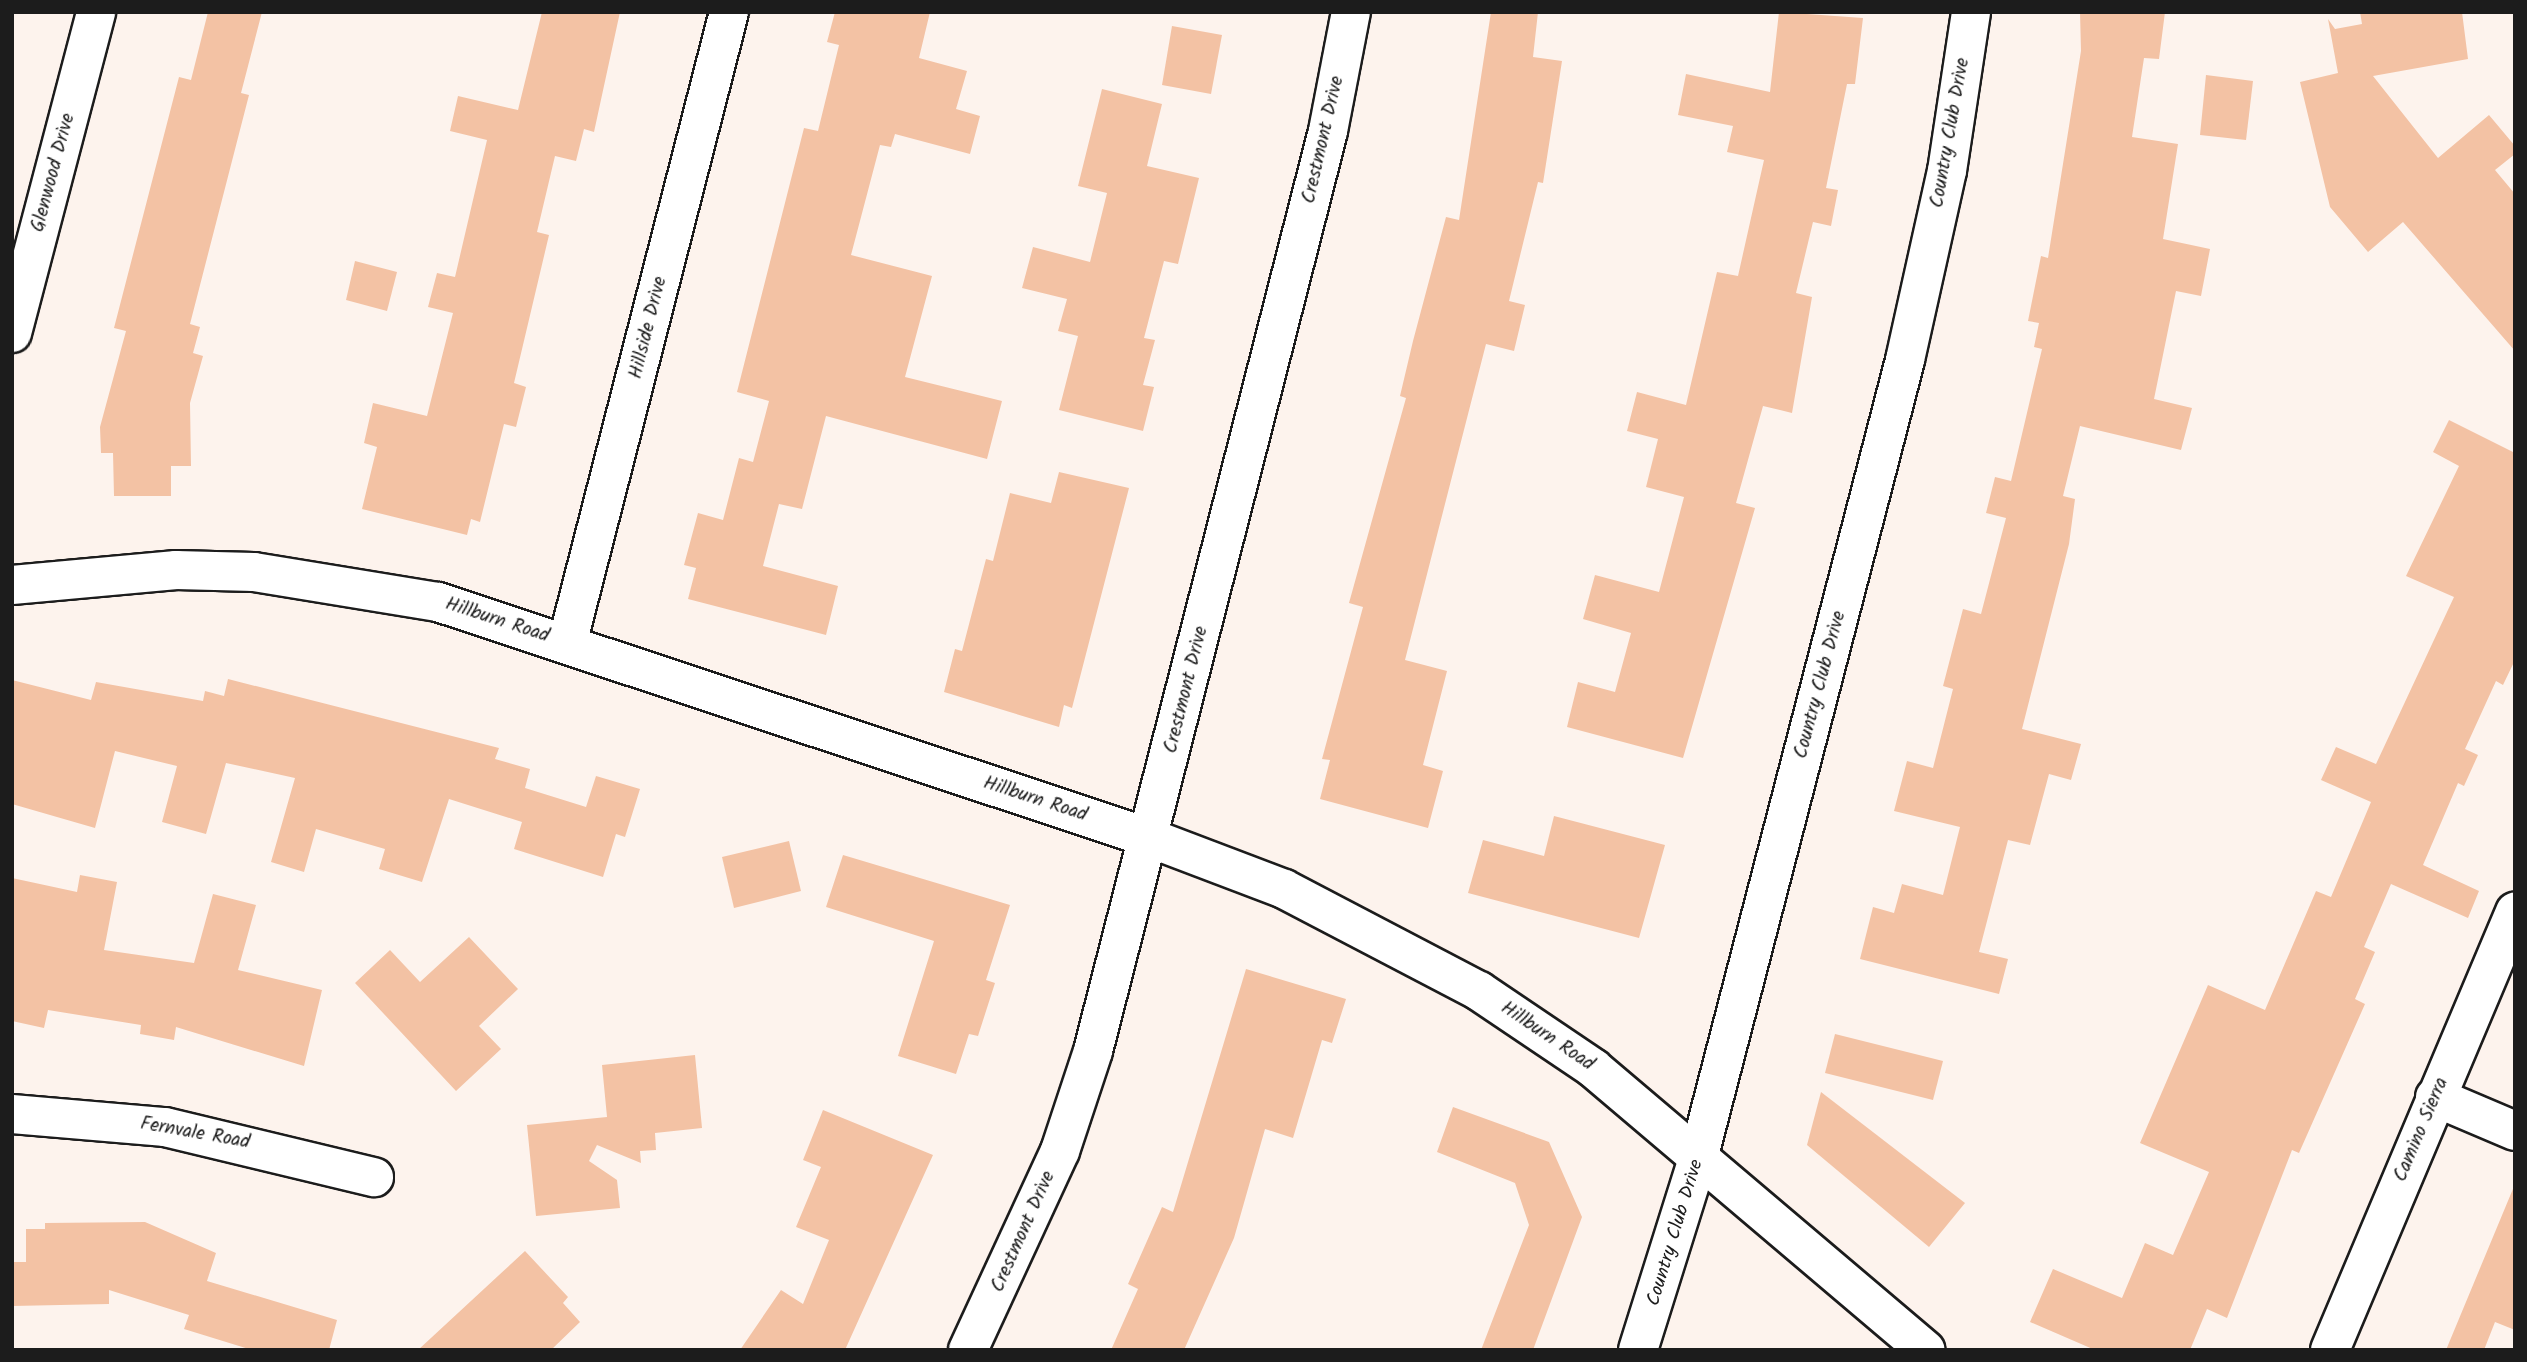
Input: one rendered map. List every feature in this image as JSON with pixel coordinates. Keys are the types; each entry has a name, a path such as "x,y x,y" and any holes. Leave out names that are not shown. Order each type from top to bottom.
{"street":[{"name":"Glenwood Drive","path":"12,333 96,12"},
{"name":"Hillside Drive","path":"567,644 729,12"},
{"name":"Crestmont Drive","path":"968,1350 1060,1151 1150,838 1328,131 1351,12"},
{"name":"Country Club Drive","path":"1637,1350 1699,1155 1905,360 1947,171 1971,12"},
{"name":"Hillburn Road","path":"12,585 176,570 281,575 438,602 1150,838 1284,889 1479,991 1593,1068 1699,1155 1844,1286 1926,1350"},
{"name":"Camino Sierra","path":"2330,1350 2515,911"},
{"path":"2435,1097 2515,1131"},
{"name":"Fernvale Road","path":"12,1114 165,1126 374,1177"}],"building":[{"path":"208,12 262,12 241,93 249,95 190,324 200,327 193,353 203,356 190,403 191,466 171,466 171,496 114,496 113,453 101,453 100,427 126,331 114,328 179,77 191,80"},
{"path":"542,12 620,12 594,132 584,129 576,161 555,156 537,232 549,235 514,383 526,387 516,427 504,424 480,522 471,519 467,535 362,509 377,447 364,443 373,403 427,416 453,313 428,307 437,273 455,277 487,140 450,131 458,96 518,110"},
{"path":"835,12 930,12 919,58 967,71 956,109 980,116 970,154 895,134 891,147 880,145 851,255 932,276 905,377 1002,401 987,459 826,416 802,509 779,504 763,566 838,586 826,635 688,599 696,568 684,565 698,513 723,520 739,458 753,462 769,401 737,392 804,128 818,131 839,45 827,42"},
{"path":"1491,12 1538,12 1533,57 1562,61 1543,183 1538,182 1509,301 1525,305 1514,351 1486,344 1405,660 1447,671 1423,765 1443,771 1428,828 1320,799 1330,760 1322,759 1363,607 1349,603 1406,398 1400,396 1413,341 1446,217 1459,220"},
{"path":"1779,12 1863,18 1855,84 1847,84 1826,188 1838,190 1831,226 1813,222 1796,293 1812,297 1792,413 1763,406 1736,503 1755,508 1683,758 1567,727 1578,682 1615,692 1631,633 1583,619 1595,575 1659,592 1684,497 1646,487 1658,439 1627,431 1637,392 1686,405 1717,272 1738,276 1764,160 1727,152 1733,126 1678,115 1686,74 1770,92"},
{"path":"2080,12 2165,12 2159,59 2144,58 2132,137 2178,144 2163,239 2210,249 2201,296 2176,291 2154,399 2192,408 2181,450 2080,426 2063,496 2075,499 2069,544 2022,729 2081,744 2071,780 2049,774 2030,845 2008,840 1979,952 2008,959 1999,994 1860,959 1873,907 1894,913 1902,884 1943,895 1960,827 1894,811 1907,761 1933,768 1953,689 1943,686 1963,609 1981,614 2006,518 1986,513 1995,477 2011,481 2042,349 2034,347 2039,323 2028,321 2041,256 2048,258 2081,51"},
{"path":"2360,12 2462,12 2468,59 2373,76 2438,158 2489,115 2515,146 2515,154 2495,170 2515,194 2515,351 2403,222 2368,252 2330,207 2300,82 2338,73 2328,19 2335,29 2362,24"},
{"path":"1172,26 1222,35 1211,94 1162,85"},
{"path":"2206,75 2253,81 2246,140 2200,135"},
{"path":"1102,89 1162,104 1147,166 1199,178 1178,264 1164,261 1144,338 1155,340 1143,385 1154,387 1143,431 1059,410 1078,336 1058,331 1067,299 1022,288 1033,247 1090,262 1107,193 1078,186"},
{"path":"355,261 397,272 387,311 346,300"},
{"path":"2449,420 2515,453 2515,660 2503,685 2496,681 2465,749 2478,755 2464,786 2458,783 2423,865 2479,891 2468,918 2391,884 2364,947 2375,952 2355,999 2365,1004 2299,1153 2292,1150 2227,1318 2207,1309 2190,1350 2095,1350 2030,1322 2053,1269 2122,1298 2145,1243 2173,1255 2209,1172 2140,1143 2208,985 2265,1010 2316,891 2331,897 2371,802 2321,780 2336,747 2376,764 2454,597 2406,576 2459,466 2433,452"},
{"path":"1059,472 1129,488 1072,708 1064,705 1059,727 944,692 955,649 962,651 986,559 993,561 1010,493 1051,503"},
{"path":"228,679 499,748 495,759 530,769 525,788 586,807 596,776 640,789 625,837 616,834 603,877 514,849 522,822 449,799 422,882 379,869 385,849 316,829 304,872 271,862 295,778 226,763 206,834 162,822 177,766 115,751 95,828 12,804 12,680 91,700 96,682 203,701 205,691 224,696"},
{"path":"1554,816 1665,845 1639,938 1468,893 1483,840 1544,856"},
{"path":"789,841 801,891 734,908 722,857"},
{"path":"843,855 1010,905 986,980 995,983 978,1036 969,1034 956,1074 898,1056 934,941 826,907"},
{"path":"80,875 117,882 104,950 194,963 213,894 256,905 238,970 322,990 304,1066 176,1027 174,1040 140,1034 141,1025 48,1010 44,1028 12,1021 12,878 77,892"},
{"path":"469,937 518,989 479,1026 501,1049 456,1091 355,983 390,950 420,982"},
{"path":"1246,969 1346,999 1332,1043 1322,1040 1293,1138 1265,1129 1234,1238 1184,1350 1111,1350 1138,1289 1128,1284 1162,1207 1173,1212"},
{"path":"1835,1034 1943,1061 1933,1100 1825,1073"},
{"path":"695,1055 702,1128 655,1133 656,1150 640,1151 641,1163 597,1145 589,1161 617,1180 620,1208 536,1216 527,1125 607,1117 602,1065"},
{"path":"1821,1092 1965,1203 1929,1247 1807,1145"},
{"path":"1453,1107 1549,1142 1582,1217 1533,1350 1481,1350 1529,1225 1515,1183 1437,1152"},
{"path":"823,1110 933,1155 845,1350 740,1350 781,1290 803,1304 829,1240 796,1227 821,1167 803,1160"},
{"path":"2515,1184 2515,1330 2495,1322 2484,1350 2446,1350"},
{"path":"145,1222 216,1253 207,1281 337,1320 329,1350 252,1350 184,1329 189,1315 109,1290 109,1304 12,1306 12,1262 26,1262 26,1229 45,1229 45,1223"},
{"path":"525,1251 568,1297 563,1303 580,1322 551,1350 418,1350"}]}
